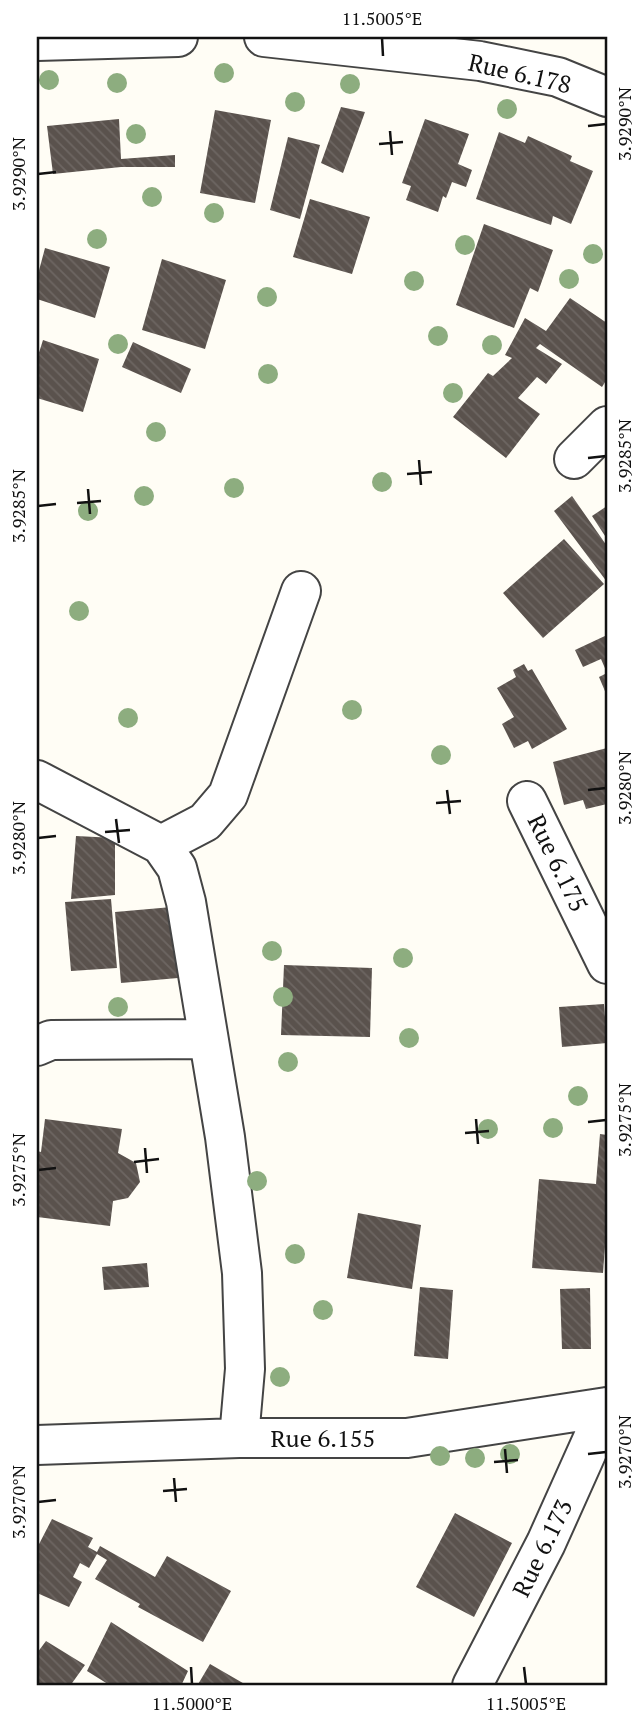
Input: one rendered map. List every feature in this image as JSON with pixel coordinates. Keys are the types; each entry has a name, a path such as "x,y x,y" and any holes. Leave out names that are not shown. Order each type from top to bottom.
{"street":[{"path":"37,41 178,37"},
{"name":"Rue 6.178","path":"264,37 480,61 558,77 607,97"},
{"path":"574,459 607,426"},
{"path":"162,845 205,822 228,795 301,591"},
{"path":"37,780 162,845 177,868 186,902 225,1137 242,1273 245,1369 239,1438"},
{"name":"Rue 6.175","path":"527,801 607,964"},
{"path":"37,1046 51,1040 208,1039"},
{"name":"Rue 6.155","path":"37,1445 239,1438 407,1438 607,1407"},
{"name":"Rue 6.173","path":"472,1686 546,1543 607,1407"}],"building":[{"path":"341,107 365,112 343,173 321,163"},
{"path":"215,110 271,120 255,203 200,193"},
{"path":"119,119 121,159 175,155 175,167 121,167 53,174 47,126"},
{"path":"425,119 469,134 458,164 472,170 466,187 452,182 446,198 443,196 438,212 406,200 411,186 402,183"},
{"path":"499,132 525,143 528,136 572,156 570,161 593,171 571,224 553,216 551,225 476,199"},
{"path":"288,137 320,145 300,219 270,210"},
{"path":"310,199 370,217 352,274 293,257"},
{"path":"484,224 553,250 538,292 530,288 514,328 456,305"},
{"path":"45,248 110,267 95,318 37,299 37,278"},
{"path":"162,259 226,280 205,349 142,330"},
{"path":"570,298 607,323 607,379 602,387 540,344 536,348 562,364 546,384 537,377 518,398 540,414 506,458 453,417 488,373 493,376 512,358 505,355 525,318 546,331"},
{"path":"43,340 99,359 83,412 37,398 37,359"},
{"path":"133,342 191,369 181,393 122,367"},
{"path":"572,496 607,546 607,582 554,511"},
{"path":"607,506 607,539 592,516"},
{"path":"564,539 604,584 543,638 503,593"},
{"path":"607,635 607,673 601,659 583,667 575,650"},
{"path":"524,664 528,671 532,669 567,729 532,749 528,741 514,748 502,724 514,717 497,688 516,677 513,670"},
{"path":"607,673 607,696 599,677"},
{"path":"607,748 607,804 586,809 583,800 564,805 553,762"},
{"path":"76,836 115,838 115,895 71,899"},
{"path":"111,899 117,968 71,971 65,902"},
{"path":"172,907 178,978 121,983 115,912"},
{"path":"284,965 372,968 370,1037 281,1035"},
{"path":"604,1004 607,1043 562,1047 559,1007"},
{"path":"45,1119 122,1129 118,1153 136,1163 140,1182 128,1198 113,1201 110,1226 37,1217 37,1151 41,1152"},
{"path":"600,1134 607,1135 607,1219 603,1273 532,1268 539,1179 596,1184"},
{"path":"358,1213 421,1225 412,1289 347,1278"},
{"path":"147,1263 149,1287 104,1290 102,1267"},
{"path":"420,1287 453,1290 448,1359 414,1356"},
{"path":"590,1288 591,1349 562,1349 560,1289"},
{"path":"455,1513 512,1543 474,1617 416,1587"},
{"path":"52,1519 93,1538 88,1547 97,1552 100,1546 155,1577 167,1556 231,1591 203,1642 138,1607 140,1604 95,1579 107,1560 97,1554 89,1568 80,1563 73,1577 82,1582 69,1607 37,1593 37,1548"},
{"path":"111,1622 188,1671 181,1686 111,1686 87,1671"},
{"path":"46,1641 85,1665 70,1686 37,1686 37,1653"},
{"path":"210,1664 248,1686 197,1686"}]}
